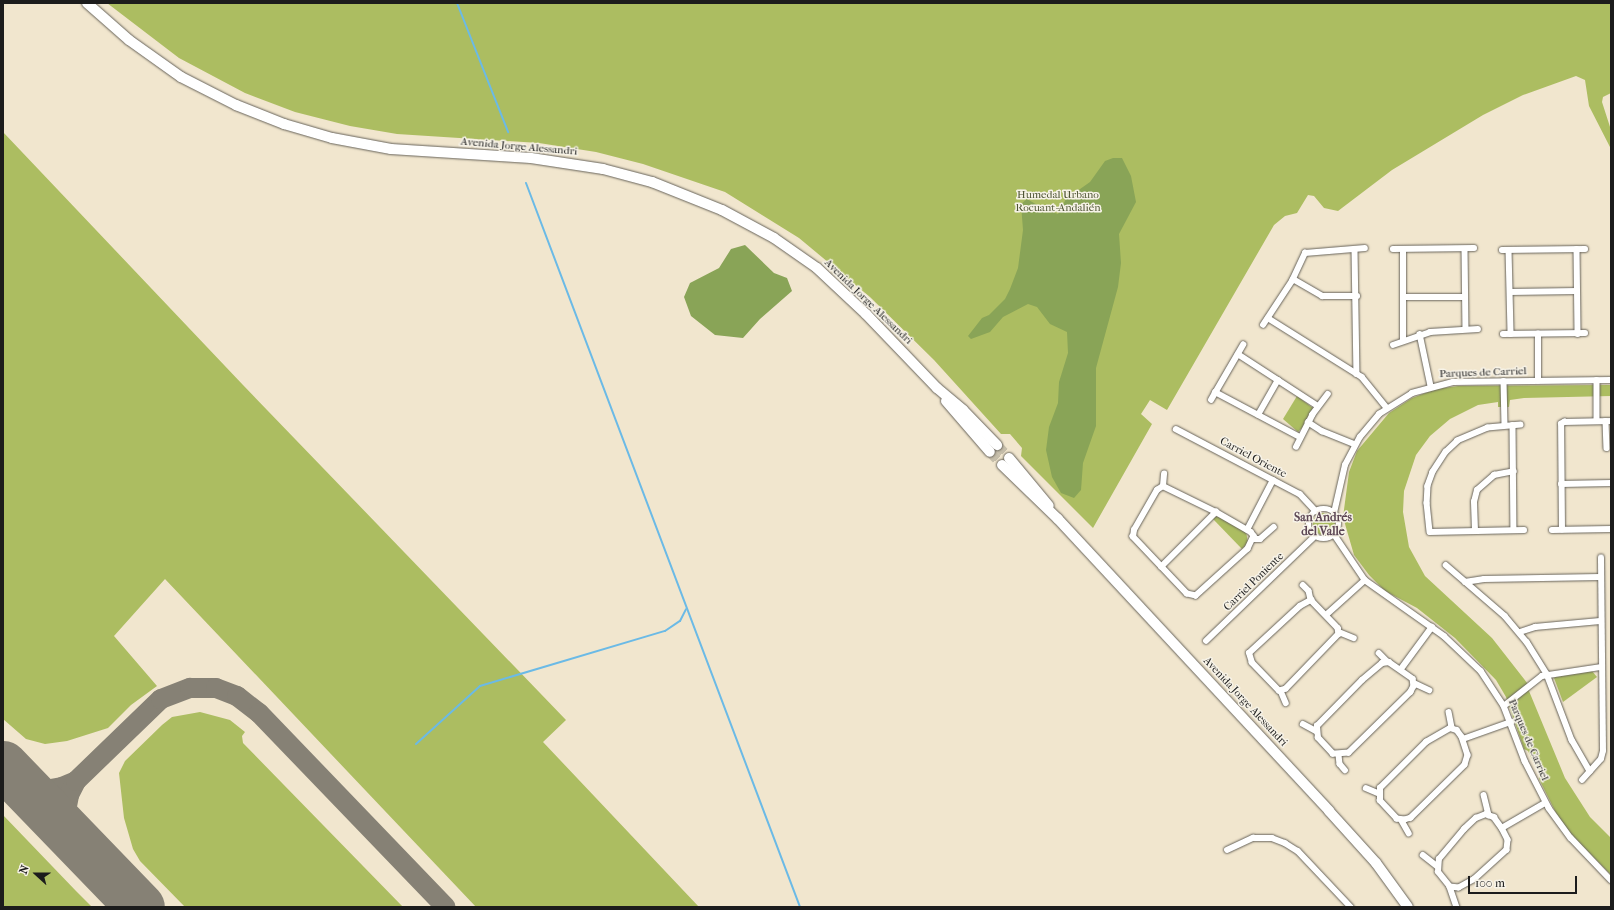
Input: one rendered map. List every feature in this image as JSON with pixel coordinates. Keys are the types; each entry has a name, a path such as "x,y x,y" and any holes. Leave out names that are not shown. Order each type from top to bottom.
{"highway":[{"name":"Avenida Jorge Alessandri","path":"87,3 129,40 181,77 236,105 284,124 332,138 386,148 531,158 597,168 652,182 722,210 774,238 817,268 866,314 937,388 963,410 993,449"},
{"name":"Avenida Jorge Alessandri","path":"1006,462 1039,492 1058,519 1356,840 1408,907"}],"street":[{"path":"1263,325 1293,278 1307,252 1356,250 1365,248"},
{"path":"1393,249 1403,251 1474,248"},
{"path":"1465,249 1466,329"},
{"path":"1576,249 1578,334"},
{"path":"1502,250 1585,249"},
{"path":"1356,250 1357,374"},
{"path":"1509,250 1511,334"},
{"path":"1403,251 1403,340"},
{"path":"1293,278 1322,296 1357,296"},
{"path":"1510,292 1577,291"},
{"path":"1403,297 1465,297"},
{"path":"1268,318 1366,380 1386,408"},
{"path":"1393,345 1420,334 1466,329 1478,330"},
{"path":"1420,334 1431,386"},
{"path":"1503,334 1585,334"},
{"path":"1538,334 1538,381"},
{"path":"1211,400 1244,345"},
{"path":"1238,354 1318,406"},
{"path":"1258,415 1278,380"},
{"path":"1597,380 1597,421"},
{"name":"Parques de Carriel","path":"1334,513 1345,465 1355,444 1369,425 1386,408 1404,397 1431,386 1453,382 1611,380"},
{"path":"1504,381 1505,425"},
{"path":"1215,392 1300,437"},
{"path":"1296,447 1308,422 1328,394"},
{"path":"1562,530 1562,423 1608,421 1606,448"},
{"path":"1308,422 1322,431 1355,444"},
{"path":"1521,425 1505,425 1480,430 1458,441 1441,458 1430,479 1427,503 1428,531 1524,530"},
{"path":"1514,425 1514,530"},
{"name":"Carriel Oriente","path":"1176,429 1304,497 1316,511"},
{"path":"1475,531 1474,502 1477,490 1494,475 1514,471"},
{"path":"1163,486 1164,474"},
{"path":"1247,530 1273,480"},
{"path":"1561,484 1611,483"},
{"path":"1163,486 1216,512 1247,530 1254,540"},
{"path":"1163,486 1157,490 1133,533 1134,539 1187,594 1196,596 1248,549 1254,540 1260,539 1274,527"},
{"path":"1325,509 1334,513 1338,522 1334,534 1326,538 1315,536 1309,523 1316,511 1325,509"},
{"path":"1161,567 1216,512"},
{"path":"1552,530 1611,529"},
{"name":"Parques de Carriel","path":"1334,534 1365,580 1432,627 1481,671 1504,706 1525,761 1546,802 1571,838 1611,880"},
{"name":"Carriel Poniente","path":"1206,641 1315,536"},
{"path":"1582,780 1602,754 1600,621 1601,558"},
{"path":"1446,564 1520,632 1546,674 1572,740 1590,771"},
{"path":"1465,582 1484,579 1600,577"},
{"path":"1326,615 1365,580"},
{"path":"1303,585 1309,591 1311,600 1326,615 1339,632 1354,638"},
{"path":"1286,703 1281,691 1252,663 1249,653 1302,604 1311,600"},
{"path":"1520,632 1535,627 1600,621"},
{"path":"1401,669 1432,627"},
{"path":"1281,691 1321,654 1339,632"},
{"path":"1379,653 1387,661 1401,669 1414,684 1429,690"},
{"path":"1387,661 1336,704 1318,724 1316,731 1318,738 1331,752 1339,756 1348,753 1376,729 1411,692 1414,684"},
{"path":"1504,706 1533,681 1546,674 1601,666"},
{"path":"1449,712 1452,728"},
{"path":"1464,739 1510,722"},
{"path":"1302,724 1316,731"},
{"path":"1378,794 1382,785 1426,742 1444,729 1452,728 1459,732 1464,739 1468,755 1465,765 1411,818 1402,820"},
{"path":"1339,756 1340,764 1345,770"},
{"path":"1366,788 1378,794 1382,803 1394,816 1402,820 1409,833"},
{"path":"1450,887 1459,888 1475,879 1505,852 1509,843 1502,828 1489,815 1484,795"},
{"path":"1502,828 1546,802"},
{"path":"1437,866 1444,852 1464,829 1480,816 1489,815"},
{"path":"1227,850 1253,838 1266,838 1285,843 1298,851 1351,907"},
{"path":"1423,855 1437,866 1441,879 1450,887 1457,907"}],"green space":[{"name":"Humedal Urbano Rocuant-Andalién","path":"107,3 1611,3 1611,93 1603,97 1602,102 1611,130 1611,149 1589,106 1585,80 1576,76 1523,95 1483,115 1392,170 1338,211 1324,208 1314,196 1308,195 1297,213 1285,216 1274,225 1167,410 1150,400 1141,414 1152,424 1093,528 1021,456 1022,448 1010,434 1001,434 934,360 870,297 799,238 725,192 643,164 596,152 539,143 397,134 350,126 295,112 245,93 179,58"},
{"path":"3,132 243,385 566,720 543,742 699,907 476,907 165,579 114,636 157,686 131,705 108,728 67,741 45,744 26,739 3,719"},
{"path":"1113,158 1122,158 1131,176 1136,202 1119,234 1121,263 1118,287 1096,368 1096,426 1083,463 1081,490 1074,498 1061,493 1052,477 1046,450 1049,427 1058,403 1059,382 1068,353 1067,332 1050,324 1037,307 1028,304 1003,317 990,332 971,339 968,336 982,318 989,315 1005,299 1010,289 1018,268 1023,230 1021,204 1027,199 1044,209 1058,214 1066,199 1090,182 1105,161"},
{"path":"745,245 774,273 787,278 792,291 760,319 743,338 715,335 691,316 684,297 690,283 719,268 731,249"},
{"path":"1611,385 1611,396 1524,398 1510,400 1509,407 1498,407 1498,402 1478,405 1450,419 1430,436 1416,455 1404,491 1403,512 1409,547 1425,576 1492,638 1531,688 1529,691 1565,778 1590,817 1611,838 1611,875 1570,833 1556,813 1539,779 1540,776 1528,751 1524,749 1506,697 1496,680 1455,638 1417,608 1385,591 1369,575 1354,555 1343,517 1349,472 1357,451 1389,413 1412,398 1436,389 1458,386"},
{"path":"1297,396 1313,408 1302,428 1298,432 1283,419"},
{"path":"1324,513 1332,516 1335,524 1332,532 1324,535 1316,532 1313,524 1316,516"},
{"path":"1214,517 1220,517 1246,532 1248,542 1242,549 1213,519"},
{"path":"1592,671 1597,677 1563,702 1554,678 1556,676"},
{"path":"200,712 230,720 245,732 242,736 243,743 403,907 185,907 140,861 133,849 124,818 119,773 125,761 172,717"},
{"path":"3,815 76,891 92,907 3,907"}],"waterway":[{"path":"457,3 508,132"},
{"path":"526,183 800,907"},
{"path":"416,744 480,686 665,631 680,621 686,609"}],"taxiway":[{"path":"73,838 66,811 69,795 76,781 161,699 190,688 216,688 237,696 259,713 446,907"},
{"path":"16,779 45,790 62,787 76,781"}],"runway":[{"path":"3,765 140,907"}],"tunnel":[{"path":"997,445 1009,458"},
{"path":"990,452 1002,465"}],"district":[{"name":"San Andrés del Valle","path":"1323,525"}]}
